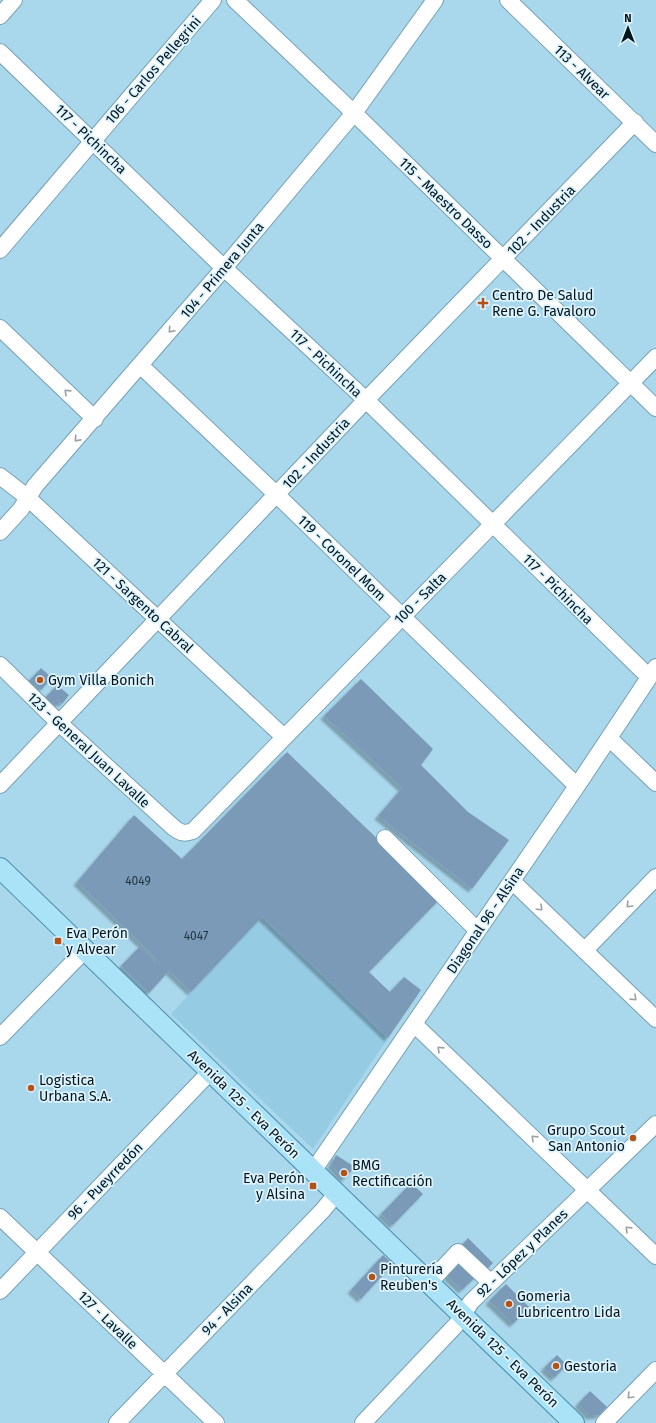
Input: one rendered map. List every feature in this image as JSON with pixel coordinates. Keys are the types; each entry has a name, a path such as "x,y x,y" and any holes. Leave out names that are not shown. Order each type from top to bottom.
{"main road":[{"name":"Avenida 125 - Eva Perón","path":"0,868 211,1071 336,1194 430,1282 574,1423"}],"street":[{"path":"0,16 14,0"},
{"name":"106 - Carlos Pellegrini","path":"0,250 213,0"},
{"name":"115 - Maestro Dasso","path":"235,0 354,113 656,408"},
{"name":"104 - Primera Junta","path":"0,532 22,509 27,497 35,486 141,366 354,113 435,0"},
{"name":"113 - Alvear","path":"508,0 635,122 654,136"},
{"name":"117 - Pichincha","path":"0,52 93,140 224,268 366,400 493,524 652,672"},
{"name":"102 - Industria","path":"0,785 159,620 366,400 635,122"},
{"path":"0,328 95,419"},
{"name":"100 - Salta","path":"180,833 187,834 193,831 656,357"},
{"name":"119 - Coronel Mom","path":"141,366 577,786"},
{"name":"121 - Sargento Cabral","path":"0,476 27,497 284,737"},
{"name":"123 - General Juan Lavalle","path":"0,666 59,723 180,833"},
{"name":"Diagonal 96 - Alsina","path":"313,1171 577,786 652,672"},
{"path":"609,738 656,783"},
{"path":"385,838 477,930"},
{"path":"585,950 656,877"},
{"path":"512,881 656,1019"},
{"path":"0,1037 84,950"},
{"path":"414,1024 656,1256"},
{"name":"96 - Pueyrredón","path":"0,1291 211,1071"},
{"name":"92 - López y Planes","path":"363,1423 456,1325 471,1302 490,1282 656,1124"},
{"name":"94 - Alsina","path":"117,1423 318,1216 336,1194"},
{"name":"127 - Lavalle","path":"0,1217 216,1423"},
{"path":"430,1282 458,1252 490,1282"},
{"path":"604,1423 656,1370"}],"shaded area":[{"path":"262,917 388,1038 313,1149 171,1014"}],"building":[{"name":"Gym Villa Bonich","path":"41,668 52,678 41,690 35,684 33,687 28,682"},
{"path":"361,679 433,749 421,765 468,812 509,840 472,889 378,816 402,788 324,716"},
{"path":"57,685 69,695 62,704 60,702 56,706 45,698"},
{"path":"287,752 440,899 369,972 390,992 404,977 421,990 388,1038 262,917 191,992 169,971 149,993 121,966 140,946 155,961 157,959 77,882 134,815 182,859"},
{"name":"BMG Rectificación","path":"336,1155 355,1167 344,1179 331,1165"},
{"path":"411,1183 423,1194 393,1225 381,1214"},
{"path":"468,1238 493,1263 486,1270 484,1269 462,1290 447,1276 469,1254 461,1246"},
{"name":"Pinturería Reuben's","path":"383,1255 393,1264 361,1299 351,1290"},
{"name":"Gomeria Lubricentro Lida","path":"506,1284 529,1307 513,1324 489,1301"},
{"name":"Gestoria","path":"557,1355 567,1365 554,1378 544,1368"},
{"path":"590,1391 607,1407 599,1415 590,1416 578,1404"}],"place":[{"name":"Centro De Salud Rene G. Favaloro","path":"483,303"},
{"name":"Gym Villa Bonich","path":"40,680"},
{"name":"Eva Perón y Alvear","path":"58,941"},
{"name":"Logistica Urbana S.A.","path":"31,1088"},
{"name":"Grupo Scout San Antonio","path":"633,1138"},
{"name":"BMG Rectificación","path":"344,1173"},
{"name":"Eva Perón y Alsina","path":"313,1186"},
{"name":"Pinturería Reuben's","path":"372,1277"},
{"name":"Gomeria Lubricentro Lida","path":"509,1304"},
{"name":"Gestoria","path":"556,1366"}]}
